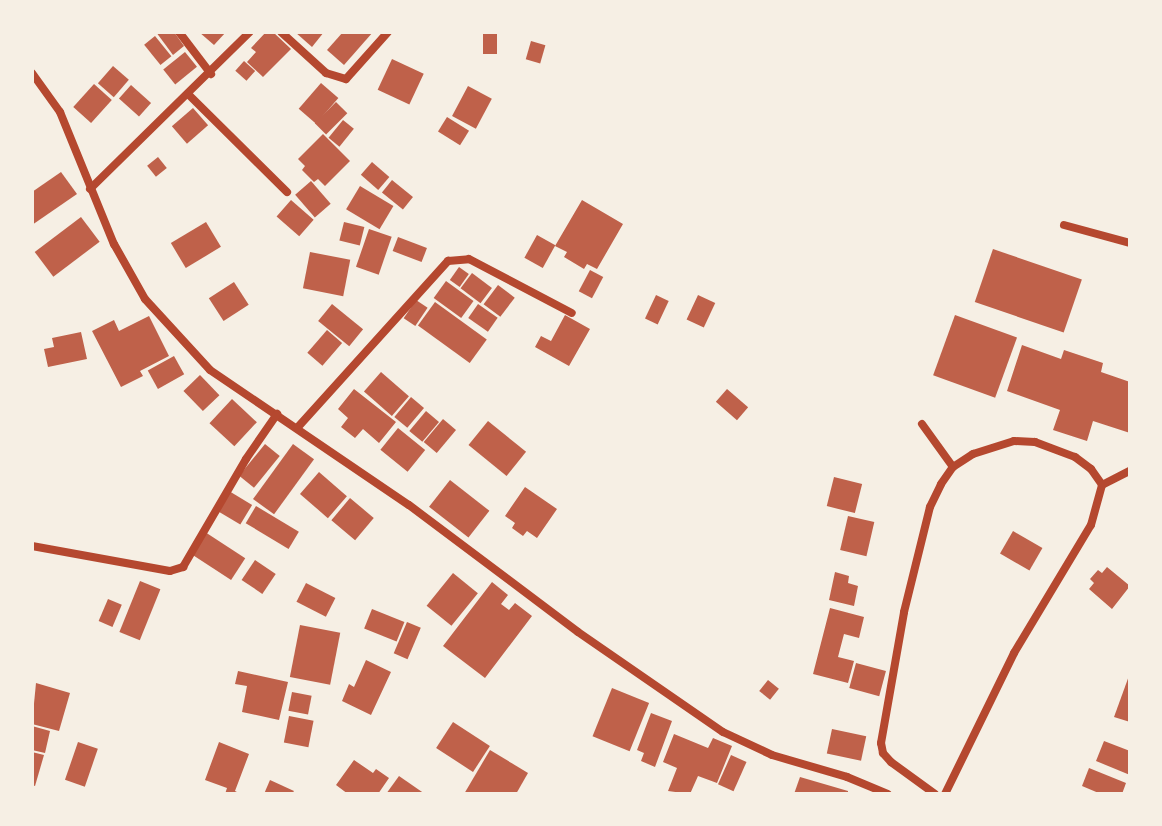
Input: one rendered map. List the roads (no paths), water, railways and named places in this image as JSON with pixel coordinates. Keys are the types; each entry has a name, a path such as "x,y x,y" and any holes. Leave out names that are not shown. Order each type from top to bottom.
{"street":[{"path":"179,32 211,74"},
{"path":"90,189 211,74 250,32"},
{"path":"281,32 326,73 346,79 388,32"},
{"path":"32,73 60,112 114,244 145,299 210,370 298,427 723,732 772,755 847,777 888,794"},
{"path":"189,95 287,192"},
{"path":"1064,225 1130,243"},
{"path":"298,427 448,261 469,259 572,313"},
{"path":"32,546 170,571 183,567 246,459 277,414"},
{"path":"922,424 953,467"},
{"path":"935,794 891,762 883,753 882,735 904,612 930,507 953,467 994,446 1035,442 1075,457 1091,469 1102,485"},
{"path":"945,794 995,687 1091,525 1102,485 1130,471"}]}
